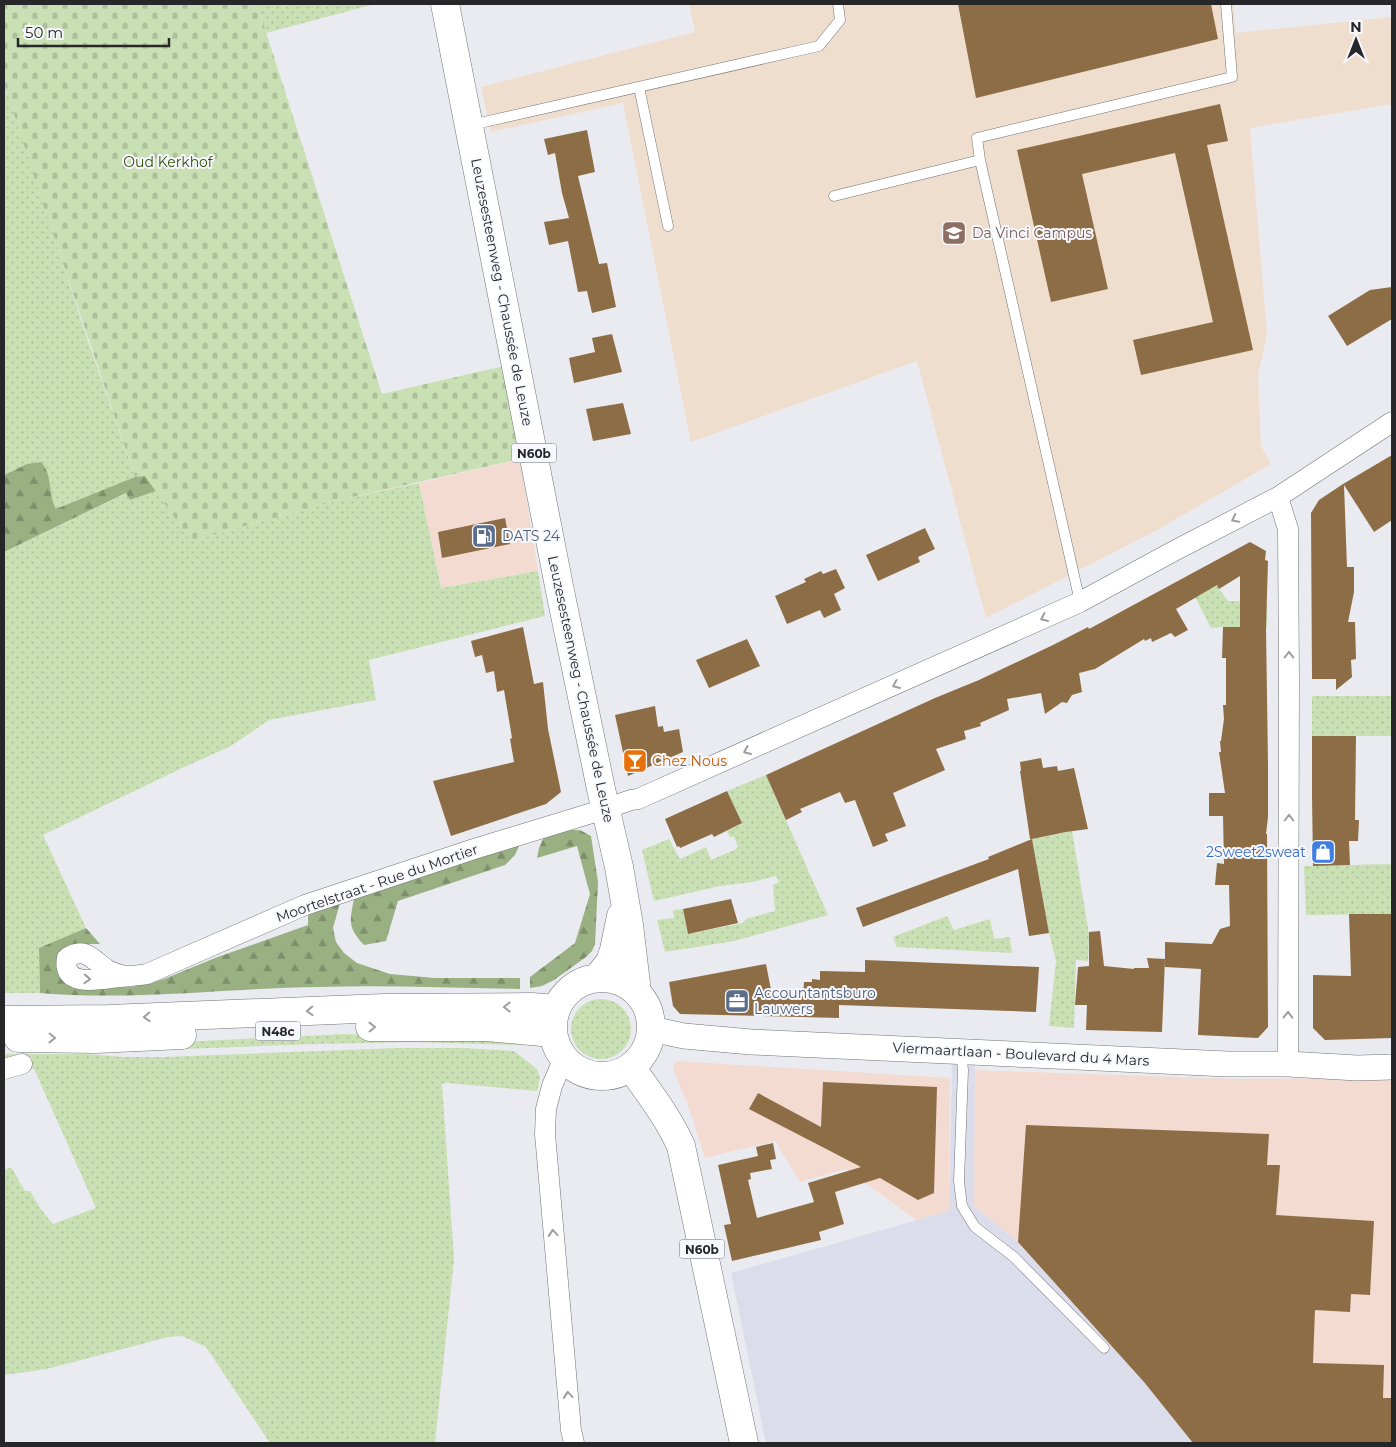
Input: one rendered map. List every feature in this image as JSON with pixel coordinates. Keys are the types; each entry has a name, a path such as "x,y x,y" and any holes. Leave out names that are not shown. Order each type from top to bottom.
{"main road":[{"name":"Leuzesesteenweg - Chaussée de Leuze","path":"445,4 562,600 619,867 629,925 636,992"},
{"name":"Leuzesesteenweg - Chaussée de Leuze","path":"597,978 610,962 624,903"},
{"name":"N60b","path":"597,978 625,983 636,992 645,1002 649,1011 652,1030"},
{"path":"597,978 578,984 564,996 554,1021 556,1046 564,1058 580,1071 601,1076 611,1076 631,1067 641,1058 650,1040 652,1030"},
{"name":"N48c","path":"4,1020 108,1019 383,1008 532,1007 554,1021"},
{"name":"N48c","path":"4,1038 96,1039 375,1027 487,1028 554,1021"},
{"name":"N60b","path":"631,1067 665,1115 681,1146 744,1443"}],"street":[{"name":"Moortelstraat - Rue du Mortier","path":"125,976 147,974 305,905 474,849 638,799 1080,602 1174,550 1278,497 1392,422"},
{"path":"1278,497 1288,529 1288,1064"},
{"name":"Viermaartlaan - Boulevard du 4 Mars","path":"652,1030 684,1036 751,1042 1226,1064 1288,1064 1357,1068 1392,1067"},
{"path":"564,1058 552,1086 546,1109 545,1134 571,1430 574,1443"}],"lane":[{"path":"470,126 819,46 840,20 838,4"},
{"path":"1080,602 980,160 977,138 1232,77 1226,4"},
{"path":"639,87 668,226"},
{"path":"834,196 980,160"},
{"path":"960,1051 963,1070 959,1181 962,1206 975,1227 1014,1257 1104,1348"}],"shaded area":[{"name":"Da Vinci Campus","path":"689,4 1233,4 1236,33 1392,17 1392,104 1250,128 1267,335 1258,375 1261,446 1271,464 1157,530 986,618 917,361 691,442 623,103 491,132 481,87 695,32"},
{"path":"520,459 538,571 441,588 419,483"},
{"path":"952,1059 975,1063 974,1206 1018,1242 1144,1382 1193,1443 766,1443 731,1273 949,1211"},
{"path":"676,1061 950,1078 949,1211 916,1220 846,1169 800,1182 775,1141 705,1158 688,1105 673,1069"},
{"path":"972,1070 1238,1079 1392,1078 1392,1443 1193,1443 1144,1382 1018,1242 974,1206"}],"green space":[{"name":"Oud Kerkhof","path":"4,4 257,4 382,394 504,366 520,459 335,501 191,541 145,476 135,477 4,83"},
{"path":"257,4 375,4 266,33"},
{"path":"4,82 86,335 135,477 56,510 52,502 50,488 27,464 4,475"},
{"path":"41,462 49,479 56,509 135,477 145,475 156,491 130,500 126,493 4,552 4,475 27,464"},
{"path":"419,483 441,588 538,571 545,616 369,660 376,700 269,720 231,746 43,835 86,928 39,948 40,993 4,993 4,552 127,493 130,500 156,491 191,541 335,501"},
{"path":"1207,566 1219,589 1228,601 1267,601 1267,628 1211,628 1185,577"},
{"path":"1312,696 1392,696 1392,736 1312,736"},
{"path":"766,775 828,915 734,941 665,952 657,920 674,918 673,910 683,909 688,934 743,923 746,919 775,911 773,885 779,882 776,876 654,901 642,850 669,839 680,859 706,847 711,860 736,849 738,847 734,837 730,837 727,831 742,823 727,791"},
{"path":"568,830 580,830 591,836 598,882 595,944 592,951 586,957 554,980 542,986 530,988 530,977 575,943 590,894 577,846 537,858 544,837"},
{"path":"1072,831 1089,934 1088,961 1076,960 1074,1028 1049,1026 1056,961 1032,839"},
{"path":"520,844 515,855 505,865 398,901 386,941 364,945 352,928 351,918 354,898"},
{"path":"1392,864 1392,914 1306,915 1304,866"},
{"path":"340,903 333,928 336,942 344,953 357,963 390,974 435,978 520,978 520,989 345,986 110,996 40,993 39,948 86,928 100,944 81,944 71,948 84,988 133,987 164,979 215,958 308,925 308,915"},
{"path":"947,916 954,930 990,919 994,939 1010,937 1012,953 897,947 893,937"},
{"path":"595,999 607,999 618,1004 626,1012 631,1023 629,1041 618,1054 607,1059 595,1059 584,1054 576,1046 571,1035 571,1023 576,1012 584,1004"},
{"path":"342,1034 518,1036 518,1045 412,1042 156,1050 95,1050 163,1043"},
{"path":"398,1048 464,1048 514,1051 537,1069 540,1077 537,1091 442,1084 454,1259 435,1443 270,1443 206,1347 182,1336 168,1337 47,1369 4,1375 4,1170 11,1167 25,1191 30,1191 40,1208 53,1224 96,1208 35,1071 26,1060 4,1062 4,1054 85,1054 124,1057 164,1057"}],"building":[{"path":"958,4 1211,4 1218,39 976,98"},
{"path":"1220,104 1228,141 1207,145 1253,350 1141,375 1133,340 1213,322 1175,153 1082,174 1108,289 1051,302 1017,150"},
{"path":"587,130 595,172 578,176 599,264 607,263 616,307 592,313 587,291 578,292 568,241 549,245 544,222 569,218 562,193 555,153 548,155 544,139"},
{"path":"1392,287 1392,319 1347,346 1328,316 1370,290"},
{"path":"612,334 622,372 574,383 569,358 595,352 592,338"},
{"path":"623,403 631,434 593,441 586,409"},
{"path":"1392,455 1392,520 1374,532 1344,485 1347,567 1354,567 1354,592 1348,622 1355,622 1356,659 1351,660 1352,677 1336,690 1336,679 1312,679 1311,513 1319,500"},
{"path":"505,518 510,544 442,558 438,532"},
{"path":"925,528 935,549 918,557 920,562 878,581 866,555"},
{"path":"1250,542 1266,551 1265,560 1268,561 1266,628 1268,817 1266,834 1268,1027 1258,1038 1198,1035 1201,969 1165,967 1165,942 1212,944 1220,929 1230,926 1229,885 1215,885 1217,863 1224,864 1223,816 1209,816 1209,793 1225,793 1219,752 1221,752 1220,741 1224,719 1223,705 1226,705 1226,658 1222,658 1223,627 1240,627 1240,576 1219,589 1217,585 1176,609 1188,630 1175,637 1171,633 1152,642 1151,638 1145,641 1144,639 1095,669 1079,673 1082,692 1072,695 1067,703 1062,702 1045,714 1041,693 1007,699 1009,710 980,723 981,726 964,731 966,739 936,749 945,770 893,793 906,826 885,834 888,841 873,847 855,800 845,803 840,792 800,809 802,812 786,820 766,775 979,680 1088,627 1089,629"},
{"path":"836,569 845,588 834,594 841,610 824,618 820,610 787,624 775,596 806,582 804,579 821,571 823,574"},
{"path":"523,627 534,684 543,682 548,729 561,792 546,804 451,836 433,781 514,762 504,690 497,692 494,671 486,673 482,655 475,657 471,641"},
{"path":"747,639 760,666 709,688 696,660"},
{"path":"655,706 658,727 663,726 664,732 679,729 683,752 628,776 615,715"},
{"path":"1312,736 1356,736 1355,820 1359,820 1358,841 1349,841 1350,865 1313,866"},
{"path":"1041,758 1043,768 1057,766 1058,771 1074,768 1088,829 1030,839 1020,762"},
{"path":"727,791 742,823 714,837 712,834 680,848 679,846 677,847 665,819"},
{"path":"1032,839 1049,933 1029,936 1018,869 863,927 856,908 989,859 988,857"},
{"path":"731,899 738,923 688,934 683,909"},
{"path":"1349,914 1392,914 1392,1038 1325,1040 1313,1028 1313,975 1351,976"},
{"path":"1100,931 1104,966 1134,969 1149,968 1147,958 1165,959 1162,1032 1086,1030 1087,1005 1075,1005 1078,967 1089,966 1089,932"},
{"path":"865,960 1039,967 1036,1012 839,1005 839,1018 680,1014 673,1006 669,982 766,964 772,995 803,996 804,982 812,982 812,979 820,980 820,971 865,972"},
{"path":"823,1082 937,1087 934,1193 918,1200 880,1178 835,1192 844,1224 819,1232 821,1240 732,1261 724,1225 731,1224 718,1165 758,1156 756,1147 773,1143 776,1159 770,1160 772,1169 750,1173 751,1179 748,1180 757,1218 814,1202 808,1183 861,1167 749,1109 758,1093 821,1127"},
{"path":"1026,1125 1269,1134 1267,1165 1280,1165 1276,1215 1374,1221 1370,1295 1351,1294 1350,1312 1315,1310 1313,1363 1384,1365 1383,1398 1392,1398 1392,1443 1193,1443 1144,1382 1018,1242"}],"place":[{"name":"Da Vinci Campus","path":"954,233"},
{"name":"DATS 24","path":"484,536"},
{"name":"Chez Nous","path":"635,761"},
{"name":"2Sweet2sweat","path":"1323,852"},
{"name":"Accountantsburo Lauwers","path":"737,1001"}]}
